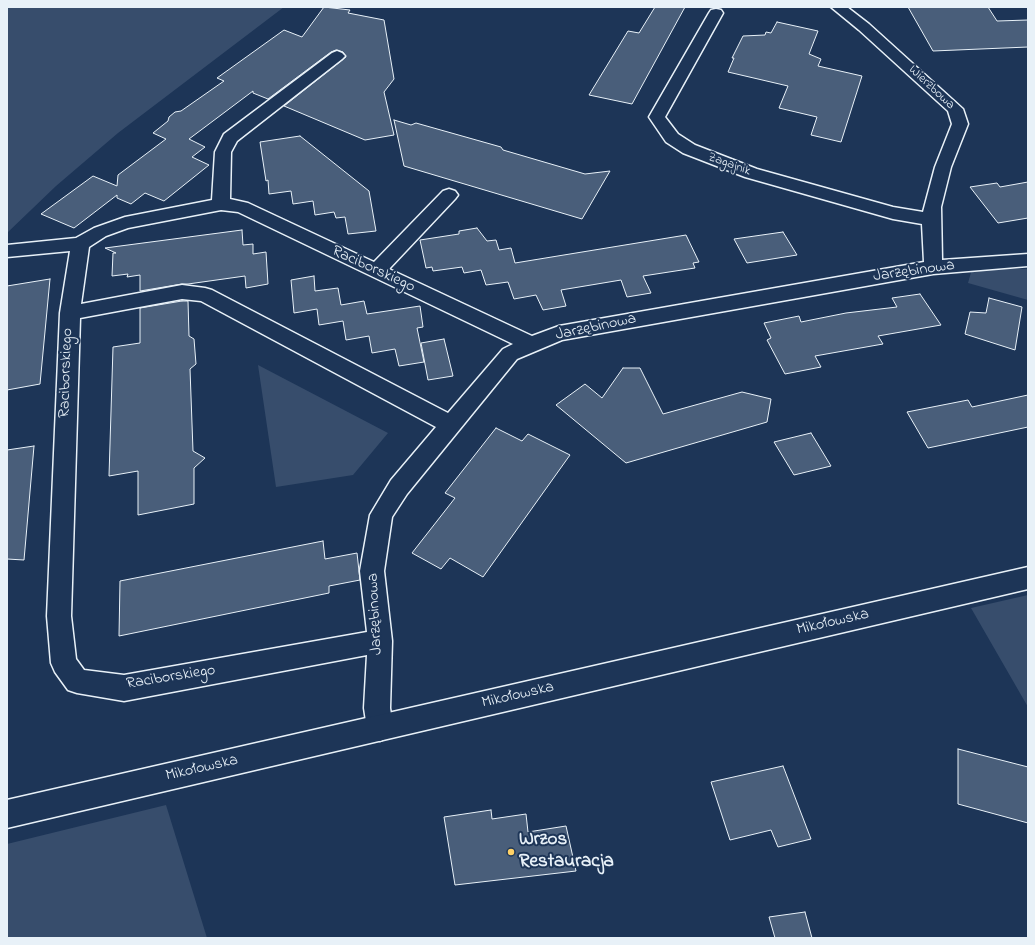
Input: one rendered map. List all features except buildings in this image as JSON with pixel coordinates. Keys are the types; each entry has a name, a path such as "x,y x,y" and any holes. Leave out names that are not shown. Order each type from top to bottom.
{"street":[{"name":"Wierzbowa","path":"838,7 864,27 955,109 960,124 943,167 932,207 931,220 933,267"},
{"name":"Zagajnik","path":"716,13 657,117 672,138 689,149 751,173 892,213 931,220"},
{"path":"221,204 223,152 230,138 337,56"},
{"path":"376,271 449,196"},
{"name":"Raciborskiego","path":"380,641 124,688 77,681 64,663 59,616 70,313 80,244 100,232 125,223 221,204 242,207 532,345"},
{"path":"7,251 80,244"},
{"name":"Jarzębinowa","path":"380,728 377,708 380,641 372,571 381,516 399,487 510,354 560,333 933,267 1028,260"},
{"path":"70,313 182,292 205,295 452,424"},
{"name":"Mikołowska","path":"7,814 1028,578"}],"shaded area":[{"path":"7,7 284,7 118,133 56,186 7,233"},
{"path":"972,269 1028,269 1028,300 968,283"},
{"path":"258,365 388,433 353,475 276,487"},
{"path":"1028,595 1028,707 971,608"},
{"path":"166,805 207,938 7,938 7,844"}],"place":[{"name":"Wrzos Restauracja","path":"511,852"}]}
